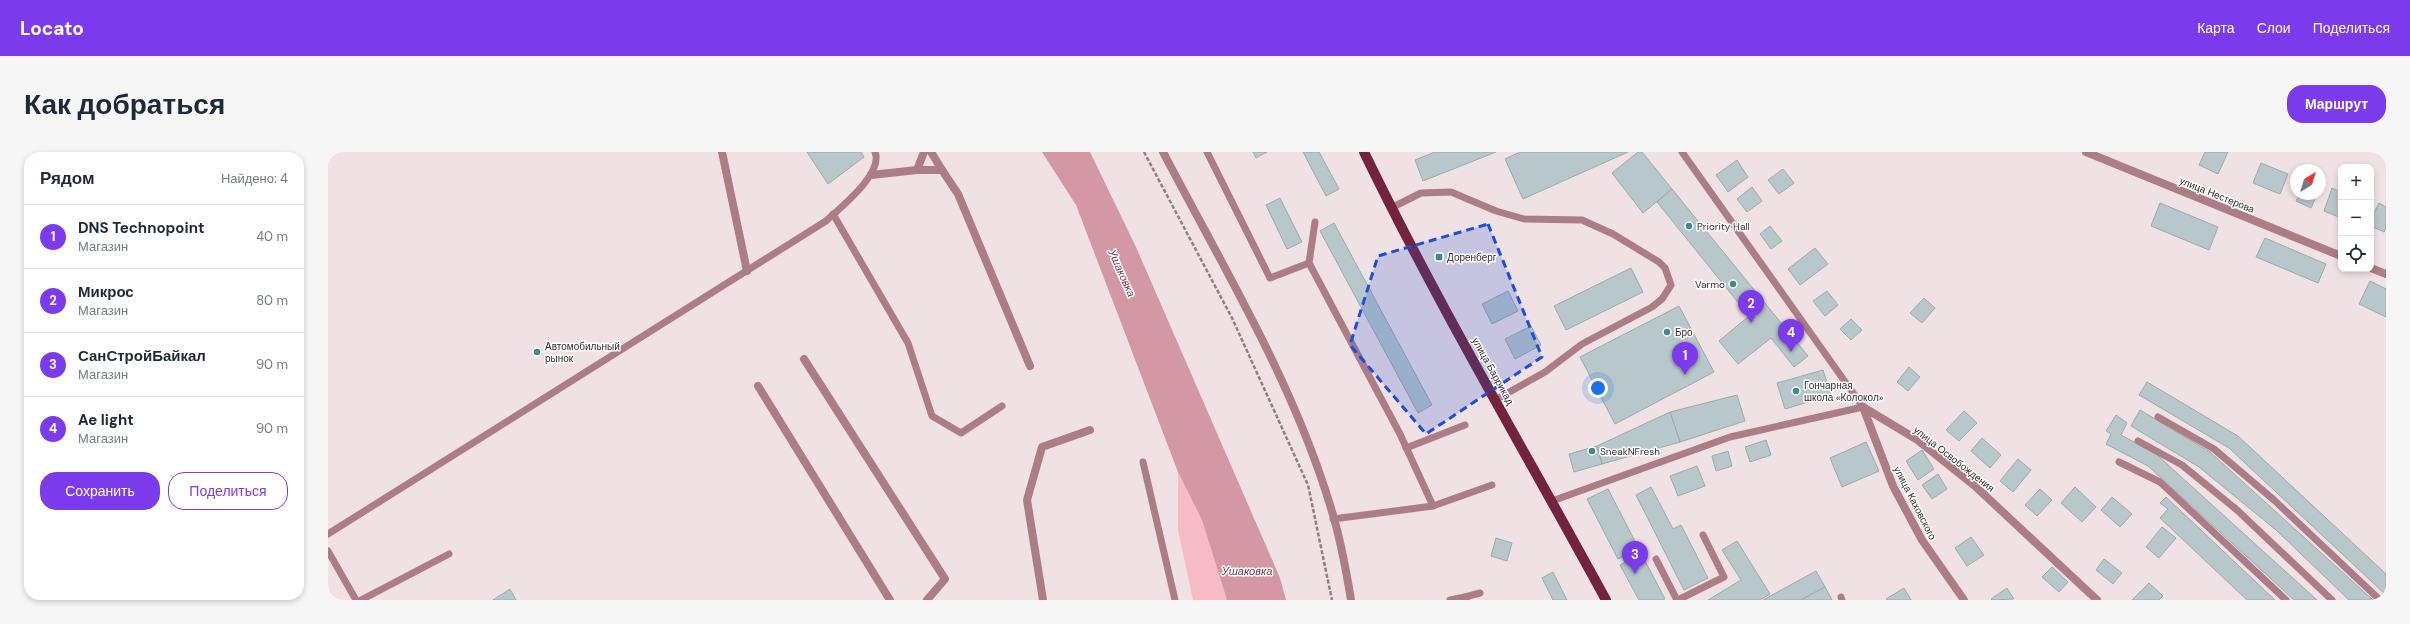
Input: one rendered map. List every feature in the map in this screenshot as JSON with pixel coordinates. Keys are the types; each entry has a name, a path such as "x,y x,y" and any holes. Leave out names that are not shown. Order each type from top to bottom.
{"main road":[{"name":"улица Баррикад","path":"1364,152 1391,208 1606,600"}],"street":[{"path":"722,152 747,271"},
{"path":"917,170 924,152"},
{"path":"931,152 958,194 1030,366"},
{"path":"1163,152 1278,373 1309,444 1333,519 1351,600"},
{"name":"улица Нестерова","path":"2086,152 2102,155 2338,255"},
{"path":"871,175 917,170 942,170"},
{"path":"2374,269 2386,274"},
{"path":"804,359 944,579 927,600"},
{"path":"758,386 890,600"},
{"name":"улица Каховского","path":"1863,407 1897,493 1922,540 1964,600"},
{"name":"улица Освобождения","path":"1863,407 1916,439 1976,487 2097,600"},
{"path":"1043,600 1026,500 1042,447 1090,430"}],"lane":[{"path":"328,534 747,271 833,214 871,175 877,163 875,152"},
{"path":"1207,152 1270,278 1309,263"},
{"name":"улица Освобождения","path":"1682,152 1863,407"},
{"path":"1391,208 1422,193 1451,192 1496,212 1524,219 1582,220 1626,241 1665,268 1671,285 1662,299 1652,307 1582,344 1545,372 1495,400"},
{"path":"833,214 908,343 932,416 961,433 1002,406"},
{"path":"1315,222 1309,263 1406,448 1433,506"},
{"path":"1552,501 1730,437 1863,407"},
{"path":"2158,417 2214,449 2274,500 2380,600"},
{"path":"1406,448 1465,425"},
{"path":"2138,441 2182,465 2237,510 2332,600"},
{"path":"1143,462 1175,600"},
{"path":"2119,462 2160,482 2286,600"},
{"path":"1333,519 1433,506 1492,484"},
{"path":"1656,559 1678,600 1724,577 1703,535"},
{"path":"328,551 356,600"},
{"path":"361,600 449,554"},
{"path":"1450,600 1466,599 1480,593"}],"path":[{"path":"1144,152 1232,318 1308,485 1332,600"}],"highlighted area":[{"path":"1488,224 1542,357 1426,434 1350,345 1378,256"}],"shaded area":[{"path":"1178,472 1202,520 1227,600 1193,600 1178,530"}],"water":[{"name":"Ушаковка","path":"1042,152 1090,152 1136,247 1280,578 1286,600 1227,600 1202,520 1178,472 1076,205"}],"building":[{"path":"807,152 861,152 864,157 828,184"},
{"path":"1253,152 1267,152 1256,158"},
{"path":"1303,152 1319,152 1339,189 1326,196"},
{"path":"1435,152 1496,152 1423,181 1415,160"},
{"path":"1520,152 1628,152 1523,199 1505,159"},
{"path":"1638,152 1642,152 1672,189 1643,213 1612,173"},
{"path":"2205,152 2228,152 2218,174 2199,165"},
{"path":"1737,160 1748,177 1728,192 1716,175"},
{"path":"2261,163 2288,174 2280,194 2253,183"},
{"path":"1783,169 1794,183 1779,194 1768,180"},
{"path":"1752,187 1762,201 1747,212 1737,199"},
{"path":"2332,188 2338,191 2338,217 2324,211"},
{"path":"1672,189 1808,356 1794,367 1771,338 1738,364 1719,341 1749,316 1657,202"},
{"path":"1280,198 1302,242 1287,249 1266,205"},
{"path":"2297,200 2314,200 2311,208"},
{"path":"2160,203 2218,227 2209,250 2151,226"},
{"path":"2379,203 2386,207 2386,227 2384,232 2374,227 2374,213"},
{"path":"1334,223 1432,405 1418,413 1320,231"},
{"path":"1770,226 1782,241 1771,249 1760,234"},
{"path":"2265,238 2326,264 2318,283 2256,257"},
{"path":"1815,248 1828,264 1800,285 1788,269"},
{"path":"1631,268 1643,292 1566,330 1554,306"},
{"path":"2370,281 2386,289 2386,317 2359,304"},
{"path":"1508,291 1518,311 1492,324 1482,304"},
{"path":"1827,291 1838,305 1825,316 1813,301"},
{"path":"1924,298 1935,308 1922,323 1910,313"},
{"path":"1679,306 1714,372 1615,424 1580,357"},
{"path":"1851,319 1862,330 1851,340 1840,329"},
{"path":"1531,326 1541,345 1515,359 1505,339"},
{"path":"1909,367 1920,377 1908,391 1897,382"},
{"path":"1823,370 1831,395 1785,409 1777,383"},
{"path":"2147,382 2238,436 2386,574 2386,595 2229,448 2139,395"},
{"path":"1737,395 1745,421 1680,442 1670,412"},
{"path":"2140,410 2210,452 2373,600 2349,600 2276,530 2199,467 2131,426"},
{"path":"1964,411 1977,423 1959,441 1946,430"},
{"path":"1670,412 1680,442 1602,464 1597,446"},
{"path":"2116,415 2127,423 2121,435 2156,454 2317,600 2294,600 2148,466 2106,444 2111,434 2106,431"},
{"path":"1982,438 2001,455 1990,468 1971,451"},
{"path":"1766,440 1771,455 1750,462 1745,447"},
{"path":"1866,442 1879,471 1842,487 1830,458"},
{"path":"1597,446 1602,464 1574,472 1569,454"},
{"path":"1922,450 1934,469 1918,480 1906,461"},
{"path":"1728,451 1732,466 1716,471 1712,456"},
{"path":"2018,459 2031,470 2013,492 2000,481"},
{"path":"1697,466 1705,486 1678,496 1670,476"},
{"path":"1938,474 1947,489 1932,499 1922,485"},
{"path":"1651,487 1673,529 1681,525 1708,578 1684,590 1636,495"},
{"path":"2075,487 2096,507 2082,522 2061,503"},
{"path":"1608,489 1639,549 1618,559 1587,499"},
{"path":"2040,489 2052,500 2037,516 2025,505"},
{"path":"2112,497 2132,514 2120,527 2101,510"},
{"path":"2166,497 2275,600 2247,600 2160,518 2168,509 2160,503"},
{"path":"2162,527 2176,538 2159,558 2146,547"},
{"path":"1971,537 1984,555 1967,566 1955,548"},
{"path":"1496,538 1512,543 1507,561 1491,556"},
{"path":"1737,541 1770,594 1760,600 1708,600 1741,580 1722,550"},
{"path":"1641,553 1665,599 1663,600 1639,600 1620,565"},
{"path":"2104,559 2122,573 2113,584 2096,570"},
{"path":"2052,567 2068,582 2059,592 2042,577"},
{"path":"1816,571 1825,587 1801,600 1763,600"},
{"path":"1553,572 1567,600 1553,600 1542,578"},
{"path":"2149,583 2163,596 2159,600 2132,600"},
{"path":"1825,587 1832,600 1801,600"},
{"path":"1904,588 1911,600 1886,599"},
{"path":"2007,588 2014,599 1991,599"},
{"path":"510,589 516,600 493,600"}],"place":[{"name":"Priority Hall","path":"1689,226"},
{"name":"Доренберг","path":"1439,257"},
{"name":"Varmo","path":"1733,284"},
{"name":"Микрос","path":"1751,323"},
{"name":"Бро","path":"1667,332"},
{"name":"Автомобильный рынок","path":"537,352"},
{"name":"Ae light","path":"1791,352"},
{"name":"DNS Technopoint","path":"1685,375"},
{"name":"Гончарная школа «Колокол»","path":"1796,391"},
{"name":"SneakNFresh","path":"1592,451"},
{"name":"СанСтройБайкал","path":"1635,574"}]}
